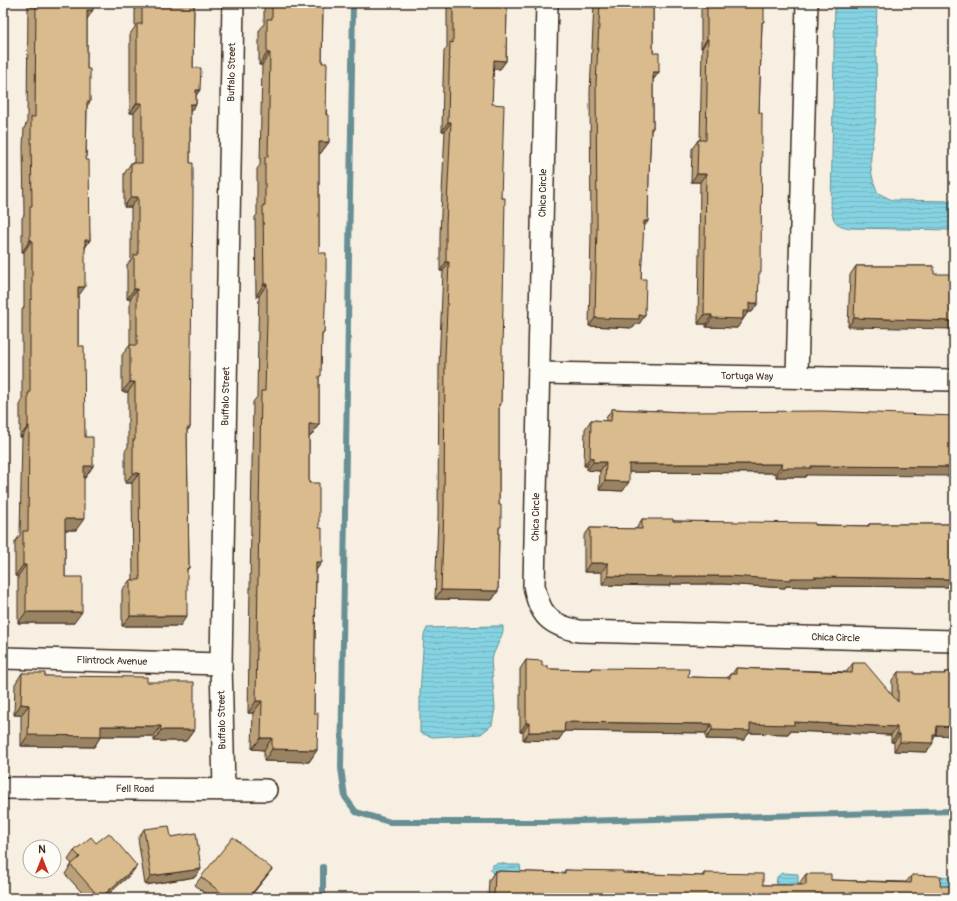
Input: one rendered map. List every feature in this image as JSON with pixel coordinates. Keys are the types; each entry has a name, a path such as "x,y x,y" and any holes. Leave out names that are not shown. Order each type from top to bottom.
{"street":[{"name":"Buffalo Street","path":"224,789 221,664 233,3"},
{"name":"Chica Circle","path":"547,3 534,585 536,599 541,611 550,620 563,628 579,631 954,641"},
{"path":"797,376 807,3"},
{"name":"Tortuga Way","path":"539,373 797,376 954,380"},
{"name":"Flintrock Avenue","path":"3,658 221,664"},
{"name":"Fell Road","path":"3,788 266,790"}],"water":[{"path":"835,3 877,3 876,110 871,151 871,171 878,193 892,200 954,201 954,230 850,228 841,226 834,219 831,207"},
{"path":"503,626 503,632 491,660 495,708 492,725 481,734 433,737 420,733 420,693 424,635 427,628"},
{"path":"499,863 520,865 521,873 495,877 490,869 493,865"},
{"path":"782,873 798,874 798,888 776,886 777,877"},
{"path":"942,876 953,879 954,890 943,898 938,878"}],"building":[{"path":"36,3 93,3 93,10 87,10 87,69 90,69 90,102 87,102 86,160 89,160 90,240 85,240 85,287 78,287 78,346 84,346 85,437 93,437 93,466 84,466 84,519 65,519 65,577 82,577 82,612 26,612 26,565 23,565 23,531 28,531 28,393 30,393 30,299 32,299 32,240 30,240 30,206 32,206 31,117 35,117"},
{"path":"142,3 194,3 193,68 201,68 200,90 196,90 196,104 190,104 190,163 193,163 193,197 190,428 187,428 189,568 187,568 187,616 130,616 130,580 140,580 139,473 133,473 133,440 135,440 135,382 130,382 130,345 137,345 137,289 134,289 134,255 138,255 138,197 131,197 131,163 142,163 142,103 137,103 137,24 142,24"},
{"path":"272,3 323,3 322,63 327,63 326,115 329,115 329,142 319,142 319,253 326,253 324,333 322,333 321,376 319,376 319,424 309,424 309,483 319,483 319,528 322,528 322,562 316,562 314,713 318,713 317,750 272,749 272,738 261,738 262,701 256,701 261,391 265,391 267,320 267,284 264,284 263,205 265,205 265,157 268,157 270,53 267,53 267,19 272,19"},
{"path":"453,3 507,3 506,61 494,60 492,104 504,105 501,198 505,198 501,404 499,404 499,505 501,505 501,527 499,527 498,591 441,590 444,508 445,357 449,262 446,262 446,225 451,122 448,122 450,42 453,43"},
{"path":"600,3 653,3 653,53 659,53 659,72 653,72 653,128 651,128 648,221 644,221 641,279 646,279 645,315 639,315 639,319 595,318 597,225 596,84"},
{"path":"707,3 764,3 759,113 762,113 761,273 759,273 758,303 749,303 749,311 743,311 743,319 712,318 712,315 704,315 706,174 697,174 698,140 706,140 708,39"},
{"path":"856,266 934,266 934,274 954,274 954,321 854,318"},
{"path":"612,409 685,412 823,411 954,416 954,467 811,466 811,468 782,468 782,464 629,464 629,482 605,481 606,462 593,462 593,458 590,457 591,420 611,421"},
{"path":"642,519 673,519 673,521 815,523 815,525 869,526 869,524 954,524 954,579 814,577 791,578 791,580 729,576 608,576 608,563 590,563 590,528 642,529"},
{"path":"526,660 542,661 542,666 548,666 548,669 689,669 688,677 730,678 730,674 736,674 736,668 852,673 853,663 865,663 898,702 898,672 914,672 914,674 945,674 945,672 954,672 954,727 937,726 936,735 933,735 933,743 900,742 900,734 897,734 897,727 794,722 794,725 750,724 750,731 712,730 712,724 565,722 564,732 529,732 529,723 526,723"},
{"path":"22,673 45,673 45,676 147,677 147,682 194,682 194,730 161,730 161,726 101,726 101,736 28,735 29,705 21,704"},
{"path":"169,826 171,837 196,833 201,869 151,876 144,829"},
{"path":"109,833 137,866 100,898 71,865 80,857 74,851 91,837 96,843"},
{"path":"233,837 272,869 248,898 228,898 201,877"},
{"path":"565,870 623,871 623,873 704,876 704,873 763,874 763,885 806,885 806,874 831,874 831,880 911,883 912,875 941,876 940,886 954,886 954,898 494,898 495,871 565,873"}],"waterway":[{"path":"353,3 341,768 345,797 356,812 390,822 543,822 954,811"},
{"path":"323,867 323,898"}]}
